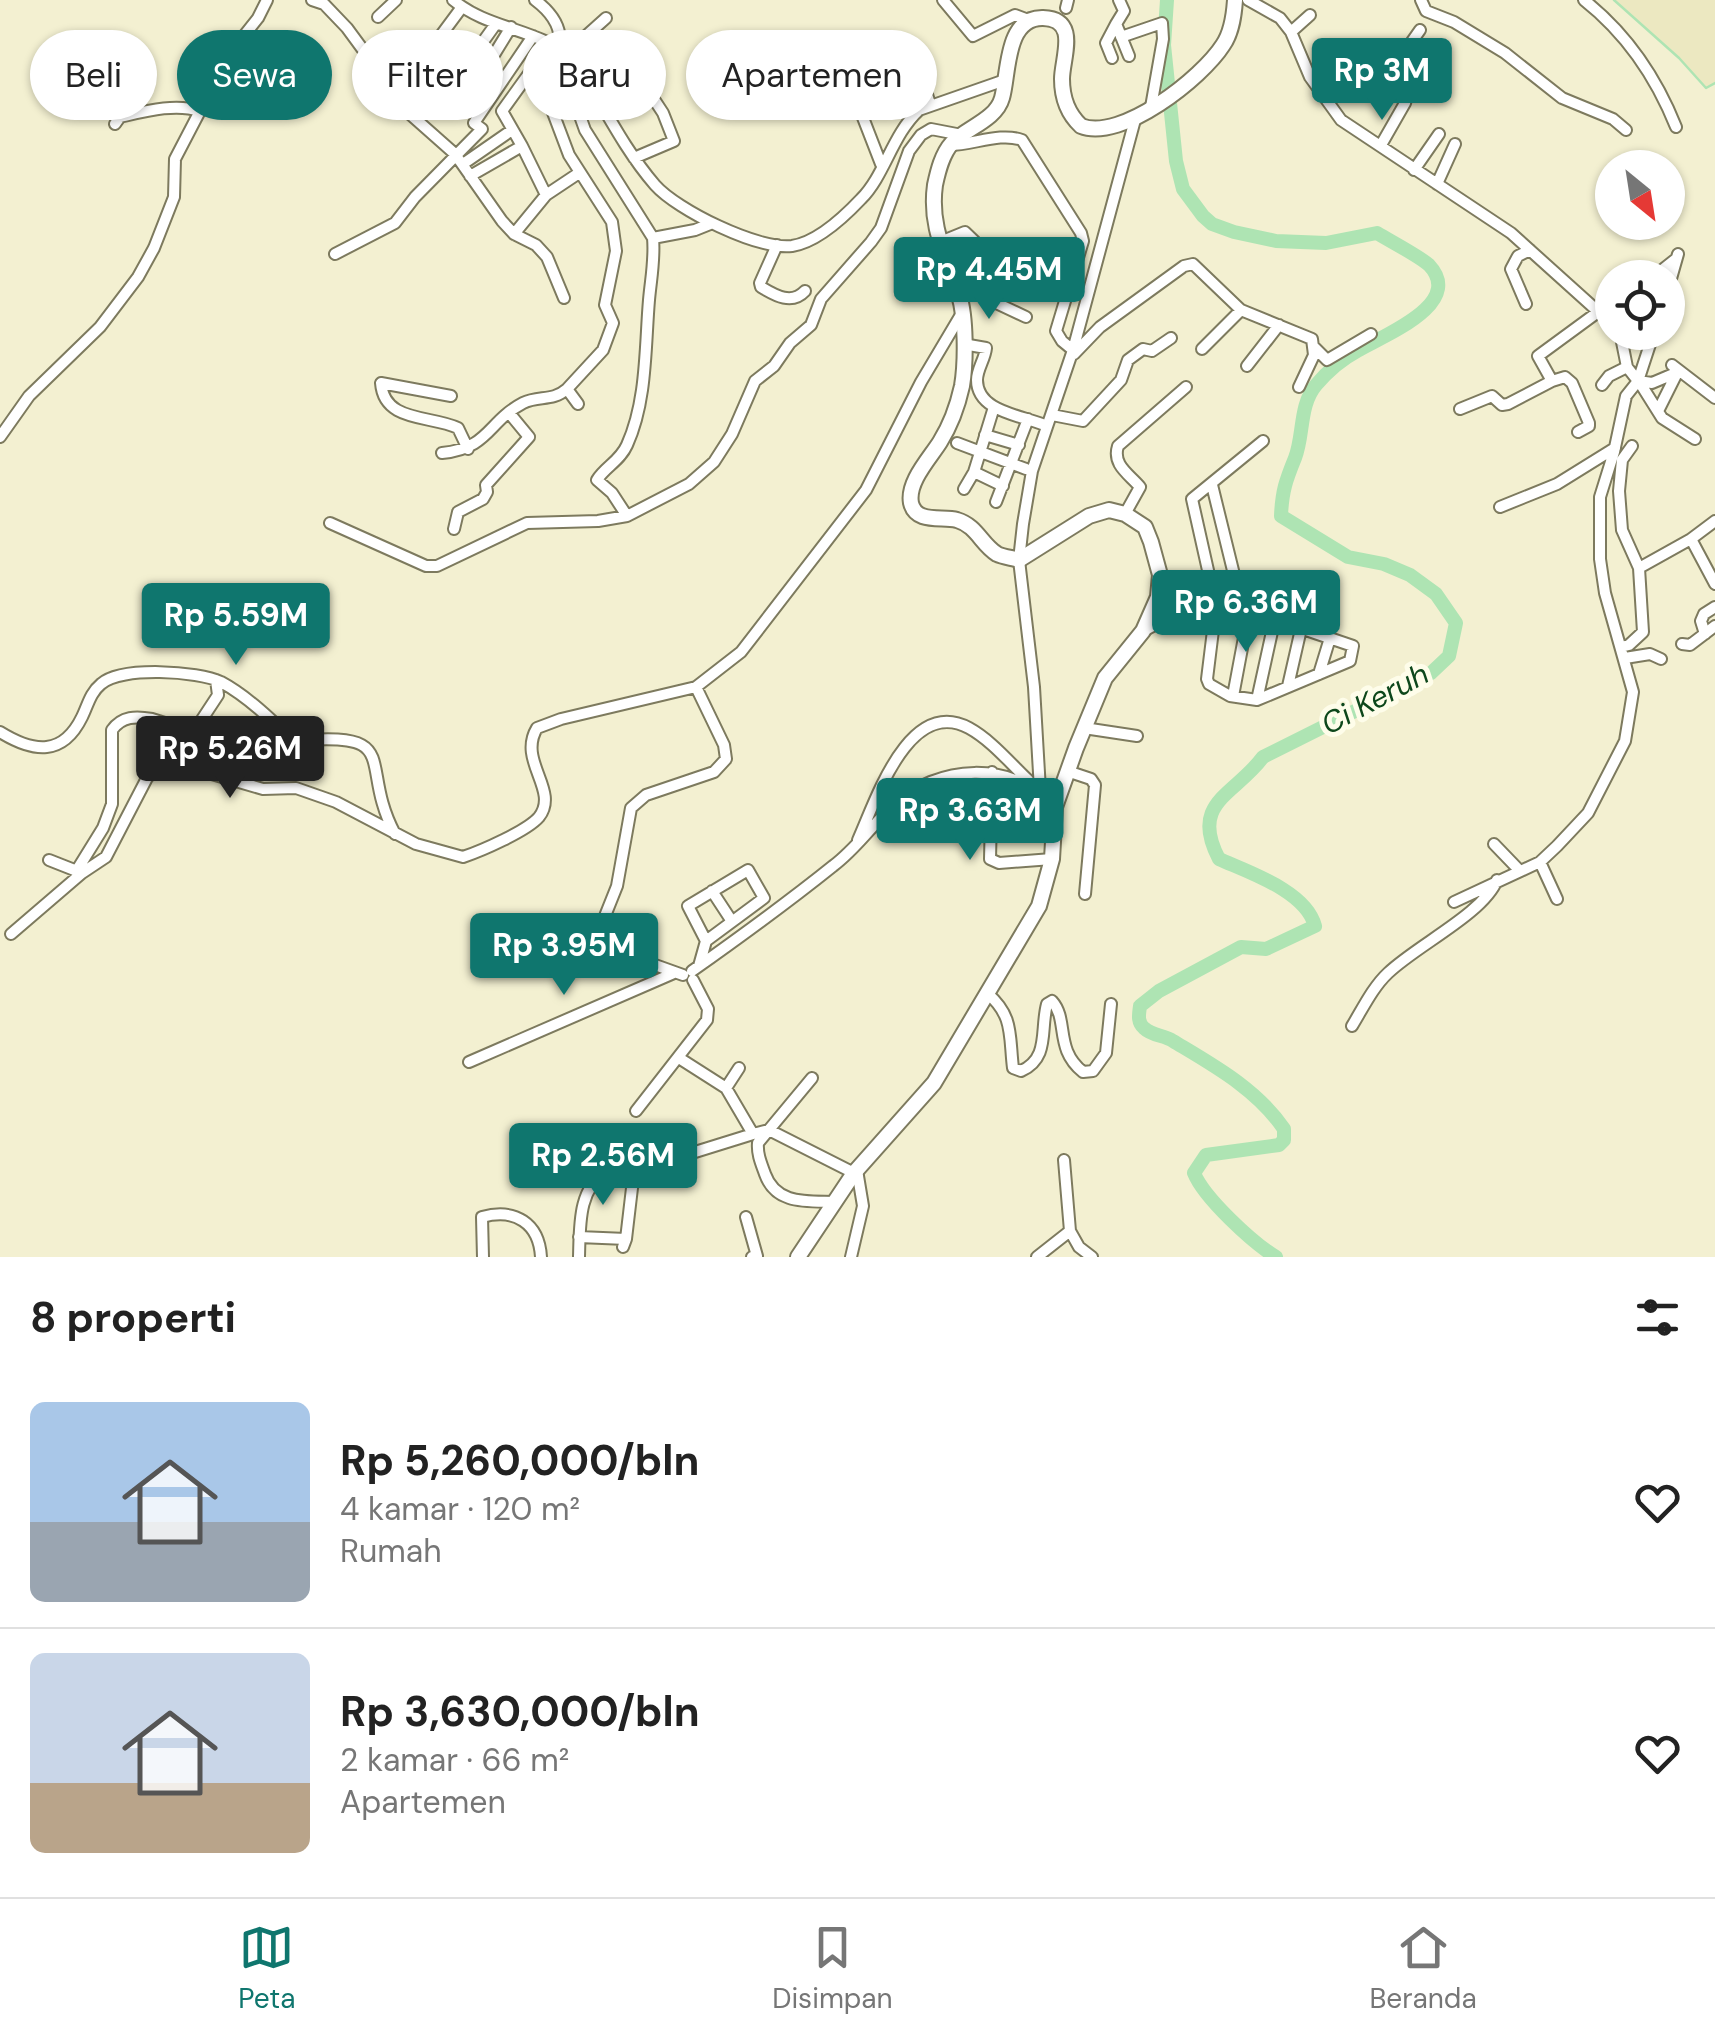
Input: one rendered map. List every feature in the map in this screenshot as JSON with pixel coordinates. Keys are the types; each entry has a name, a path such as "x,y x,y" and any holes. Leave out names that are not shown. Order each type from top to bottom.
{"highway":[{"path":"798,1257 856,1172 934,1082 1038,906 1052,860 1055,808 1067,771 1105,678 1144,631 1158,596 1160,575 1145,527 1125,514 1109,510 1089,516 1019,560 996,553 978,532 960,521 922,516 911,503 914,485 941,440 962,386 962,312 938,243 934,190 940,164 949,146 996,109 1012,42 1030,21 1044,18 1064,28 1068,50 1063,69 1067,108 1081,126 1104,130 1136,116 1180,88 1215,56 1226,42 1235,0"}],"street":[{"path":"246,30 267,0"},
{"path":"312,0 324,4 352,35"},
{"path":"378,17 396,0"},
{"path":"535,0 552,14 559,30"},
{"path":"943,0 972,36 1015,15 1030,21"},
{"path":"1112,58 1106,43 1124,11 1119,0"},
{"path":"1248,0 1280,18 1291,32 1310,76 1336,115 1511,233 1595,307"},
{"path":"1420,0 1426,11 1454,22 1505,52 1562,98 1613,119 1626,130"},
{"path":"1584,0 1606,18 1652,75 1676,128"},
{"path":"441,30 457,4 495,24 523,32"},
{"path":"1291,32 1310,15"},
{"path":"587,30 606,18"},
{"path":"1121,38 1162,22 1164,39 1152,106"},
{"path":"491,30 495,24"},
{"path":"1116,24 1128,56"},
{"path":"503,39 510,27"},
{"path":"1369,71 1387,77 1420,30"},
{"path":"335,254 394,222 459,159 482,128 474,123 523,51"},
{"path":"1381,145 1405,102 1415,69 1410,63 1396,65"},
{"path":"937,102 1005,80"},
{"path":"523,82 502,112 546,195"},
{"path":"114,124 120,117 177,107"},
{"path":"1040,790 1034,687 1019,560 1032,472 1072,354 1136,116"},
{"path":"0,437 29,396 100,327 138,276 174,197 174,159 195,120"},
{"path":"416,120 459,159 514,234 536,245 546,257 564,298"},
{"path":"442,453 468,450 528,400 550,400 568,389 603,350 613,323 606,306 616,252 615,234 606,212 578,173 557,120"},
{"path":"582,120 653,238 648,349 634,422 622,455 597,480 612,493 627,516"},
{"path":"609,120 634,158 675,203 710,224 791,246 822,233 861,200 910,120"},
{"path":"634,158 674,140 666,120"},
{"path":"864,120 881,164"},
{"path":"330,524 426,566 436,566 527,523 627,516 688,484 714,462 732,434 755,381 774,366 810,324 821,299 880,228 909,151 921,135 931,129 962,134"},
{"path":"459,159 512,130"},
{"path":"1414,170 1439,134"},
{"path":"949,146 1006,136 1022,140 1080,232 1083,241 1056,332 1072,354"},
{"path":"1438,184 1455,144"},
{"path":"470,176 522,146"},
{"path":"514,234 546,195 578,173"},
{"path":"653,238 710,224"},
{"path":"938,243 965,232 994,260 1073,278"},
{"path":"777,245 761,287 790,300 805,291"},
{"path":"1526,304 1510,268 1518,256 1530,250"},
{"path":"1072,354 1100,327 1184,266 1193,264 1222,296 1241,310 1303,333 1327,360 1371,334"},
{"path":"959,295 977,294 1026,318"},
{"path":"1202,349 1241,310"},
{"path":"11,934 79,871 106,858 147,778 161,764 182,765 263,789 296,788 336,802 395,835 463,858 527,826 542,812 544,794 530,750 538,728 696,687 741,652 876,473 921,382 962,312"},
{"path":"1552,381 1538,356 1595,324"},
{"path":"1247,366 1278,325"},
{"path":"1052,415 1083,422 1122,380 1128,360 1172,338"},
{"path":"963,344 986,348 977,383 985,403 1042,424"},
{"path":"1300,387 1314,348"},
{"path":"1625,350 1626,368 1662,418 1694,440"},
{"path":"1454,902 1540,862 1588,813 1625,741 1633,692 1605,593 1600,497 1626,396 1639,382 1649,350"},
{"path":"1602,385 1626,368"},
{"path":"1639,382 1652,383 1675,368"},
{"path":"1675,368 1715,398"},
{"path":"1659,409 1675,368"},
{"path":"1460,410 1492,396 1508,404 1564,377 1572,383 1589,422 1578,432"},
{"path":"451,396 382,383 383,396 397,411 458,428 468,450"},
{"path":"1125,514 1140,488 1119,466 1118,446 1186,386"},
{"path":"568,389 578,404"},
{"path":"964,488 974,472 994,407"},
{"path":"454,529 458,512 483,498 486,485 529,437 510,414"},
{"path":"996,502 1028,419"},
{"path":"985,434 1018,444"},
{"path":"1144,631 1190,607 1216,606 1243,607 1352,646 1350,661 1256,700 1232,696 1207,680 1216,606 1191,503 1262,441"},
{"path":"958,443 1026,468"},
{"path":"1623,653 1643,632 1639,568 1622,530 1618,491 1622,460 1632,446"},
{"path":"1500,507 1557,484 1615,448"},
{"path":"974,472 1003,486"},
{"path":"1212,485 1243,607 1232,696"},
{"path":"1639,568 1715,521"},
{"path":"1691,538 1715,584"},
{"path":"1160,575 1190,607"},
{"path":"1682,644 1690,645 1710,630 1700,621 1715,607"},
{"path":"1256,700 1275,618"},
{"path":"1288,686 1301,629"},
{"path":"1319,674 1330,638"},
{"path":"1623,653 1650,654 1661,659"},
{"path":"0,732 19,744 53,747 68,740 98,686 116,676 166,674 216,680 231,688 293,741"},
{"path":"195,730 218,695 216,680"},
{"path":"609,946 605,916 617,886 631,808 646,795 714,772 726,758 724,745 696,687"},
{"path":"79,871 112,804 110,743 114,725 138,716 195,730 250,750 293,741 352,739 366,746 376,762 382,807 395,835"},
{"path":"853,850 893,762 915,735 934,724 957,722 978,734 1055,808"},
{"path":"1084,728 1137,736"},
{"path":"1067,771 1096,785 1086,894"},
{"path":"468,1062 688,973 853,850 892,806 910,793 952,775 992,772 1040,790"},
{"path":"992,772 990,859 1000,863 1052,860"},
{"path":"1494,844 1520,871"},
{"path":"48,860 79,871"},
{"path":"1540,862 1557,899"},
{"path":"688,973 706,941 764,898 750,872 745,871 688,906 706,941"},
{"path":"1352,1026 1385,976 1475,908 1491,894 1497,879"},
{"path":"712,891 731,920"},
{"path":"548,955 609,946 688,973 708,1014 702,1028 636,1111"},
{"path":"987,993 1004,1007 1008,1016 1014,1068 1021,1071 1036,1061 1043,1050 1044,1018 1047,1004 1052,1001 1060,1013 1067,1054 1082,1072 1093,1071 1106,1054 1111,1004"},
{"path":"679,1058 726,1088 753,1134"},
{"path":"726,1088 739,1068"},
{"path":"812,1078 757,1148 768,1182 776,1193 797,1200 835,1202"},
{"path":"579,1257 581,1208 592,1182 607,1168 634,1171 769,1130 860,1176 858,1190 863,1206 850,1257"},
{"path":"1064,1160 1070,1231 1079,1247 1092,1257"},
{"path":"579,1237 624,1243 634,1171"},
{"path":"483,1257 482,1217 502,1214 529,1222 539,1238 542,1257"},
{"path":"746,1217 757,1256 752,1257"},
{"path":"1036,1257 1070,1231"}],"shaded area":[{"path":"1614,0 1715,0 1715,83 1706,88 1679,58"}],"waterway":[{"name":"Ci Keruh","path":"1167,0 1164,45 1176,161 1183,189 1203,216 1234,232 1276,241 1326,243 1377,233 1424,261 1438,279 1437,293 1416,317 1346,358 1316,385 1304,411 1281,516 1348,557 1384,564 1410,575 1436,594 1456,623 1449,656 1431,673 1263,757 1212,812 1211,840 1219,859 1288,893 1315,926 1266,949 1241,947 1159,991 1140,1006 1139,1021 1144,1028 1173,1041 1233,1079 1261,1102 1284,1129 1284,1140 1279,1145 1206,1155 1194,1173 1230,1219 1276,1257"},
{"path":"1614,0 1679,58 1706,88 1715,83"}]}
